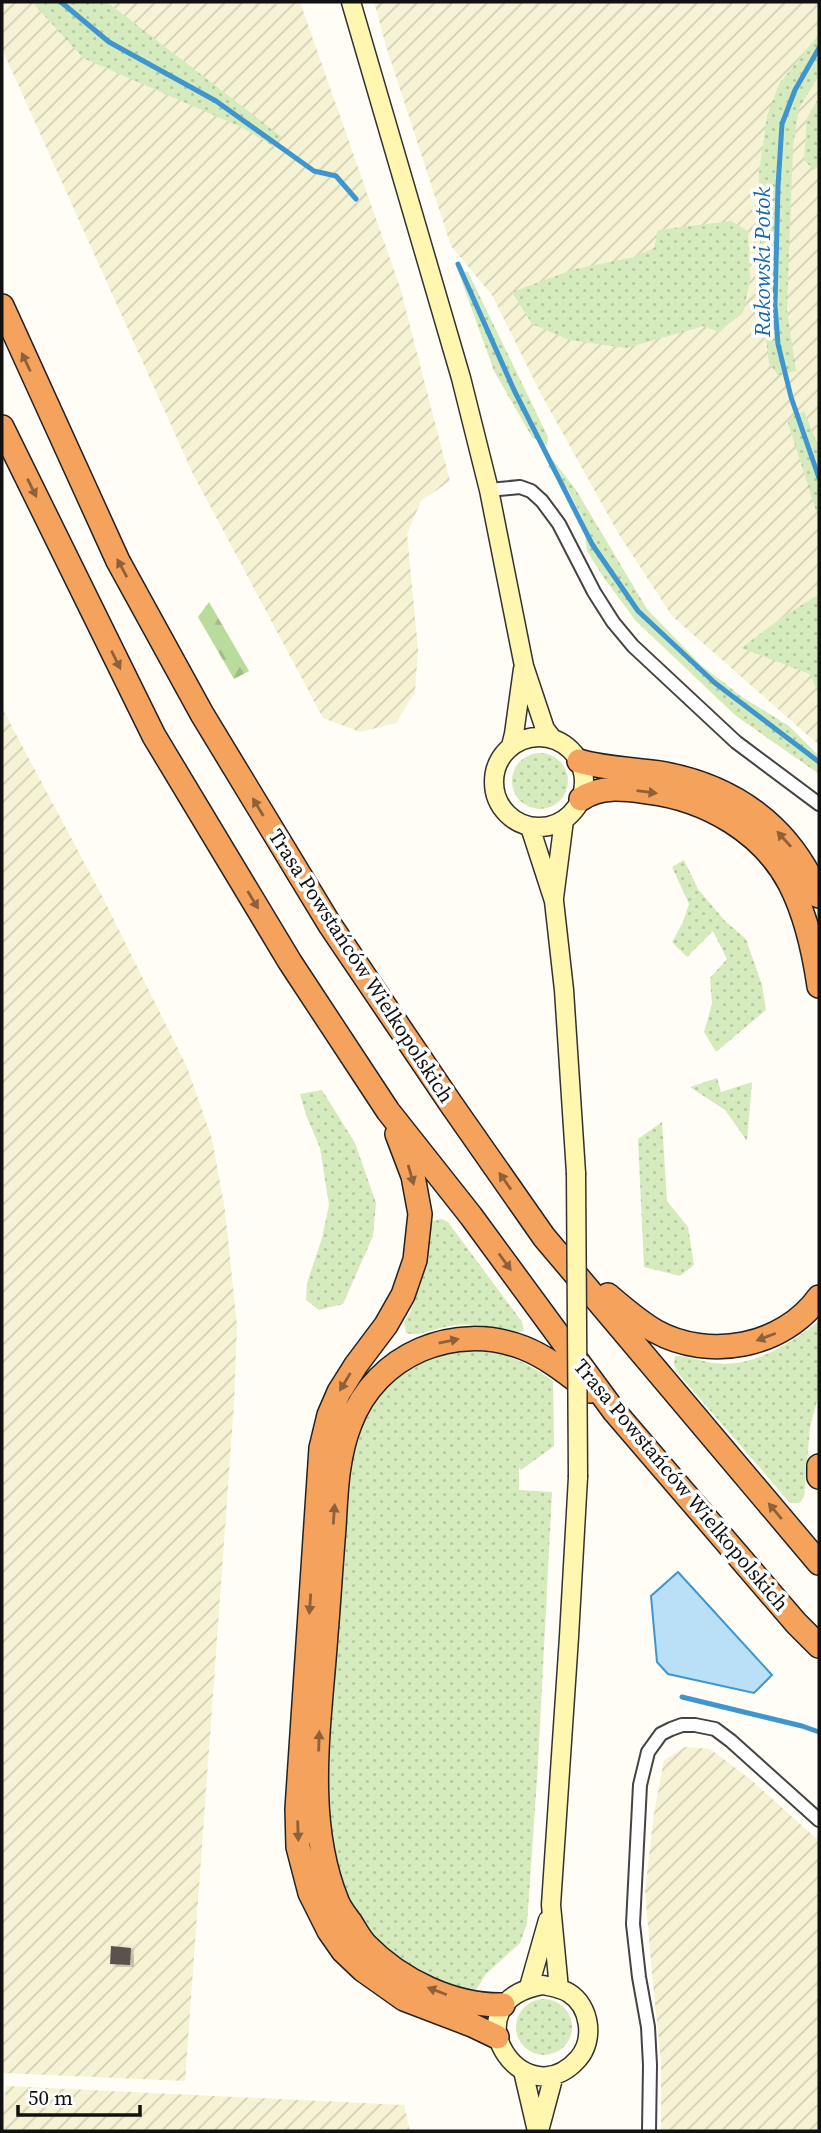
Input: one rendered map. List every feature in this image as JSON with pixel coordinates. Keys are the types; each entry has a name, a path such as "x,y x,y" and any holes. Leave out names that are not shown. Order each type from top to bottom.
{"highway":[{"name":"Trasa Powstańców Wielkopolskich","path":"2,306 118,561 202,714 330,925 544,1237 819,1563"},
{"name":"Trasa Powstańców Wielkopolskich","path":"2,427 154,736 290,962 388,1111 471,1216 614,1410 796,1623 819,1646"},
{"path":"579,761 687,779 716,789 743,803 769,823 793,849 810,875 819,896"},
{"path":"581,799 604,789 662,793 692,802 724,817 753,836 773,858 790,884 814,952 819,986"},
{"path":"388,1111 413,1176 420,1214 415,1260 403,1295 386,1325 339,1392 329,1415 321,1448 299,1766 299,1847 310,1893 329,1931 363,1970 404,1999 497,2037"},
{"path":"544,1237 629,1313 656,1332 688,1343 719,1347 749,1344 782,1331 811,1309 819,1297"},
{"path":"503,2005 476,2004 436,1991 399,1973 365,1944 338,1903 322,1856 316,1806 337,1476 350,1423 366,1392 393,1365 417,1349 440,1342 466,1338 497,1340 522,1347 550,1360 614,1410"},
{"path":"819,1466 819,1477"}],"main road":[{"path":"351,2 461,378 489,490 524,666 545,729 552,738"},
{"path":"511,746 524,666"},
{"path":"538,736 552,738 563,743 579,761 584,773 581,799 574,811 564,820 542,828 530,827 516,822 496,800 493,785 495,770 501,757 511,746 523,739 538,736"},
{"path":"554,901 564,820"},
{"path":"530,827 554,901 566,1015 576,1173 578,1477 551,1905 559,1989"},
{"path":"529,1987 551,1905"},
{"path":"543,1985 570,1994 587,2017 589,2031 580,2058 554,2075 538,2076 523,2071 511,2062 497,2037 497,2021 503,2005 529,1987 543,1985"},
{"path":"523,2071 538,2131"},
{"path":"538,2131 554,2075"}],"street":[{"path":"489,490 520,487 531,491 542,501 559,524 594,592 632,646 736,742 819,804"},
{"path":"649,2131 648,2027 633,1924 640,1785 648,1752 662,1734 682,1725 715,1729 732,1741 819,1821"}],"shaded area":[{"path":"2,2 300,2 400,287 450,481 421,501 407,534 418,649 415,692 396,723 360,732 323,718 193,474 2,49"},
{"path":"374,2 819,2 819,745 672,616 618,533 541,394 492,295 451,246"},
{"path":"2,708 101,894 187,1067 212,1139 225,1211 237,1325 234,1404 185,2081 2,2073"},
{"path":"685,1747 710,1749 750,1779 819,1841 819,2131 661,2131 661,2061 645,1890 654,1813 664,1760"},
{"path":"6,2086 404,2105 410,2131 2,2131"}],"green space":[{"path":"32,2 107,2 282,137 271,145 243,128 83,58"},
{"path":"819,34 819,76 799,108 793,146 787,310 796,371 778,375 769,363 761,299 759,173 767,116 779,84"},
{"path":"819,97 819,165 814,170 804,160 807,118"},
{"path":"731,221 748,231 750,281 743,313 718,332 704,326 626,348 569,340 532,324 512,292 575,269 634,257 654,248 658,230"},
{"path":"458,271 468,272 548,437 547,446 532,437 494,371"},
{"path":"804,411 819,448 819,520 787,420"},
{"path":"553,460 576,490 647,609 701,665 742,697 789,726 819,756 819,774 736,716 636,621 587,551 583,519 567,488 548,467"},
{"path":"819,594 819,695 810,674 741,648"},
{"path":"209,602 249,671 234,679 198,617"},
{"path":"535,753 545,753 560,761 566,770 566,792 560,801 545,809 535,809 517,797 512,786 512,776 524,758"},
{"path":"684,860 698,889 725,921 746,939 762,985 766,1010 716,1052 704,1032 712,1004 710,978 727,959 713,931 687,957 672,942 689,904 672,867"},
{"path":"717,1078 721,1092 752,1082 747,1141 725,1110 690,1087"},
{"path":"322,1090 355,1143 376,1203 373,1236 343,1304 319,1310 306,1300 307,1283 322,1238 329,1205 320,1148 300,1094"},
{"path":"662,1122 667,1201 688,1227 694,1265 680,1276 644,1267 638,1139"},
{"path":"442,1219 448,1222 522,1322 524,1331 467,1325 417,1334 406,1333 404,1322 411,1311 428,1262 430,1221"},
{"path":"819,1321 819,1394 810,1427 804,1497 799,1503 790,1503 677,1372 675,1356 714,1363 743,1362 783,1346"},
{"path":"470,1350 514,1359 553,1381 554,1446 521,1470 519,1468 519,1490 552,1492 527,1924 520,1943 486,1974 476,1990 470,1991 403,1962 370,1933 351,1902 338,1869 330,1835 327,1762 353,1459 365,1416 385,1388 410,1369 441,1355"},
{"path":"538,1999 550,1999 560,2003 568,2011 572,2027 568,2043 560,2051 550,2055 538,2055 528,2051 520,2043 516,2033 516,2021 520,2011 528,2003"}],"water":[{"path":"678,1572 772,1675 754,1693 668,1674 657,1662 651,1596"}],"building":[{"path":"111,1946 131,1948 130,1965 110,1964"}],"waterway":[{"path":"61,2 109,42 216,101 314,171 336,176 356,199"},
{"name":"Rakowski Potok","path":"819,48 795,90 782,124 775,305 778,344 791,397 819,478"},
{"path":"458,264 514,390 592,544 638,611 715,683 819,762"},
{"path":"682,1697 819,1732"}]}
